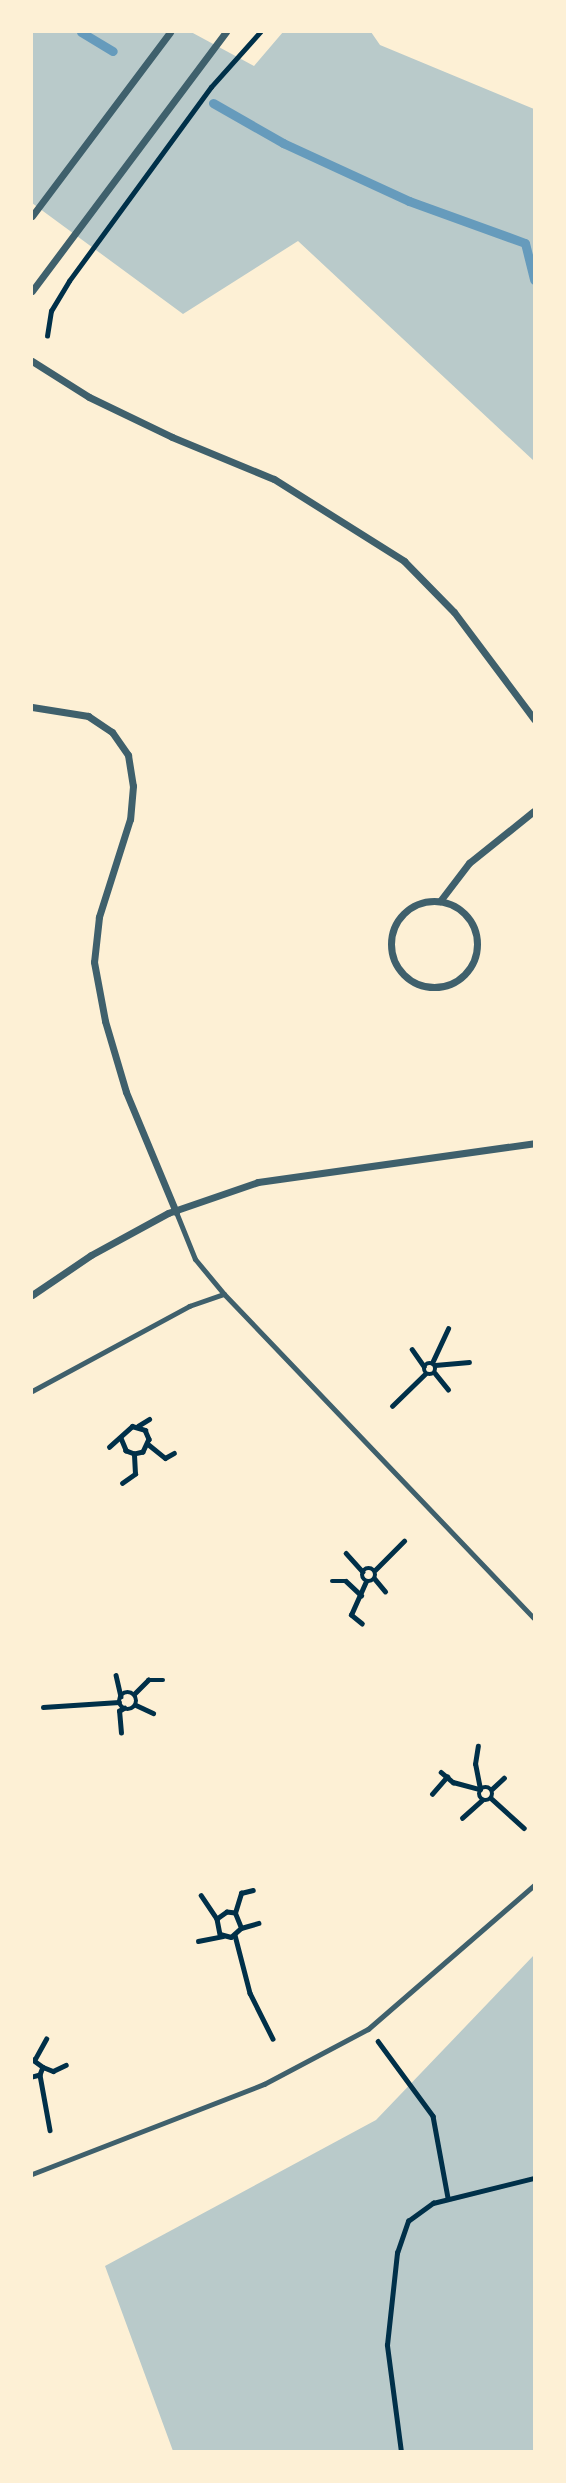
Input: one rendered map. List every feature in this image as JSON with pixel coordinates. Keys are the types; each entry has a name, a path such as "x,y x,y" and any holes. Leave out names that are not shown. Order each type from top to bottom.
{"street":[{"path":"32,216 170,32"},
{"path":"32,291 226,32"},
{"path":"32,360 148,426 274,480 404,561 454,612 534,719"},
{"path":"32,707 88,716 112,732 128,755 133,786 130,819 99,916 94,962 105,1021 126,1092 176,1212"},
{"path":"440,901 459,910 473,926 476,953 471,967 449,985 421,986 408,979 396,962 391,942 394,928 412,907 440,901 470,863 534,811"},
{"path":"32,1295 91,1255 176,1212 258,1182 534,1143"}],"lane":[{"path":"176,1212 195,1259 224,1294 534,1618"},
{"path":"32,1391 189,1306 224,1294"},
{"path":"32,2174 264,2084 368,2029 534,1885"}],"path":[{"path":"47,336 51,311 69,281 211,87 260,32"},
{"path":"448,1328 434,1364 435,1373 448,1389"},
{"path":"412,1349 424,1366 425,1374"},
{"path":"424,1366 469,1362"},
{"path":"392,1406 425,1374 435,1373"},
{"path":"109,1447 121,1439 128,1428 149,1419"},
{"path":"137,1426 145,1430 148,1444 165,1458 174,1453"},
{"path":"121,1439 126,1451 134,1454"},
{"path":"134,1454 148,1444"},
{"path":"122,1483 135,1474 134,1454"},
{"path":"363,1572 374,1570 404,1541"},
{"path":"346,1553 363,1572 366,1582 351,1615 362,1624"},
{"path":"374,1570 375,1579 385,1591"},
{"path":"366,1582 375,1579"},
{"path":"332,1581 346,1581 361,1595"},
{"path":"116,1675 124,1709"},
{"path":"43,1707 120,1699 135,1694 148,1680 163,1680"},
{"path":"135,1694 136,1705"},
{"path":"121,1733 119,1711 136,1705 153,1713"},
{"path":"478,1746 475,1764 482,1800"},
{"path":"441,1772 447,1777 480,1789 492,1789 504,1778"},
{"path":"432,1794 447,1777"},
{"path":"492,1789 492,1799 524,1828"},
{"path":"462,1818 482,1800 492,1799"},
{"path":"241,1928 235,1913 240,1893 253,1890"},
{"path":"201,1895 217,1919 217,1931 223,1936"},
{"path":"217,1919 227,1912 235,1913"},
{"path":"198,1941 235,1935 241,1928 258,1923"},
{"path":"235,1935 250,1993 273,2039"},
{"path":"368,2029 433,2116 447,2198"},
{"path":"46,2039 33,2059 53,2071 65,2065"},
{"path":"43,2067 40,2075 50,2130"},
{"path":"32,2077 40,2075"},
{"path":"401,2452 387,2344 397,2252 408,2221 420,2210 447,2198 534,2178"}],"shaded area":[{"path":"32,32 191,32 254,66 283,32 371,32 380,45 534,109 534,461 298,241 183,314 32,203"},
{"path":"534,1955 534,2451 173,2451 105,2266 376,2120"}],"waterway":[{"path":"81,32 113,51"},
{"path":"213,103 283,143 409,201 525,243 534,280"}]}
